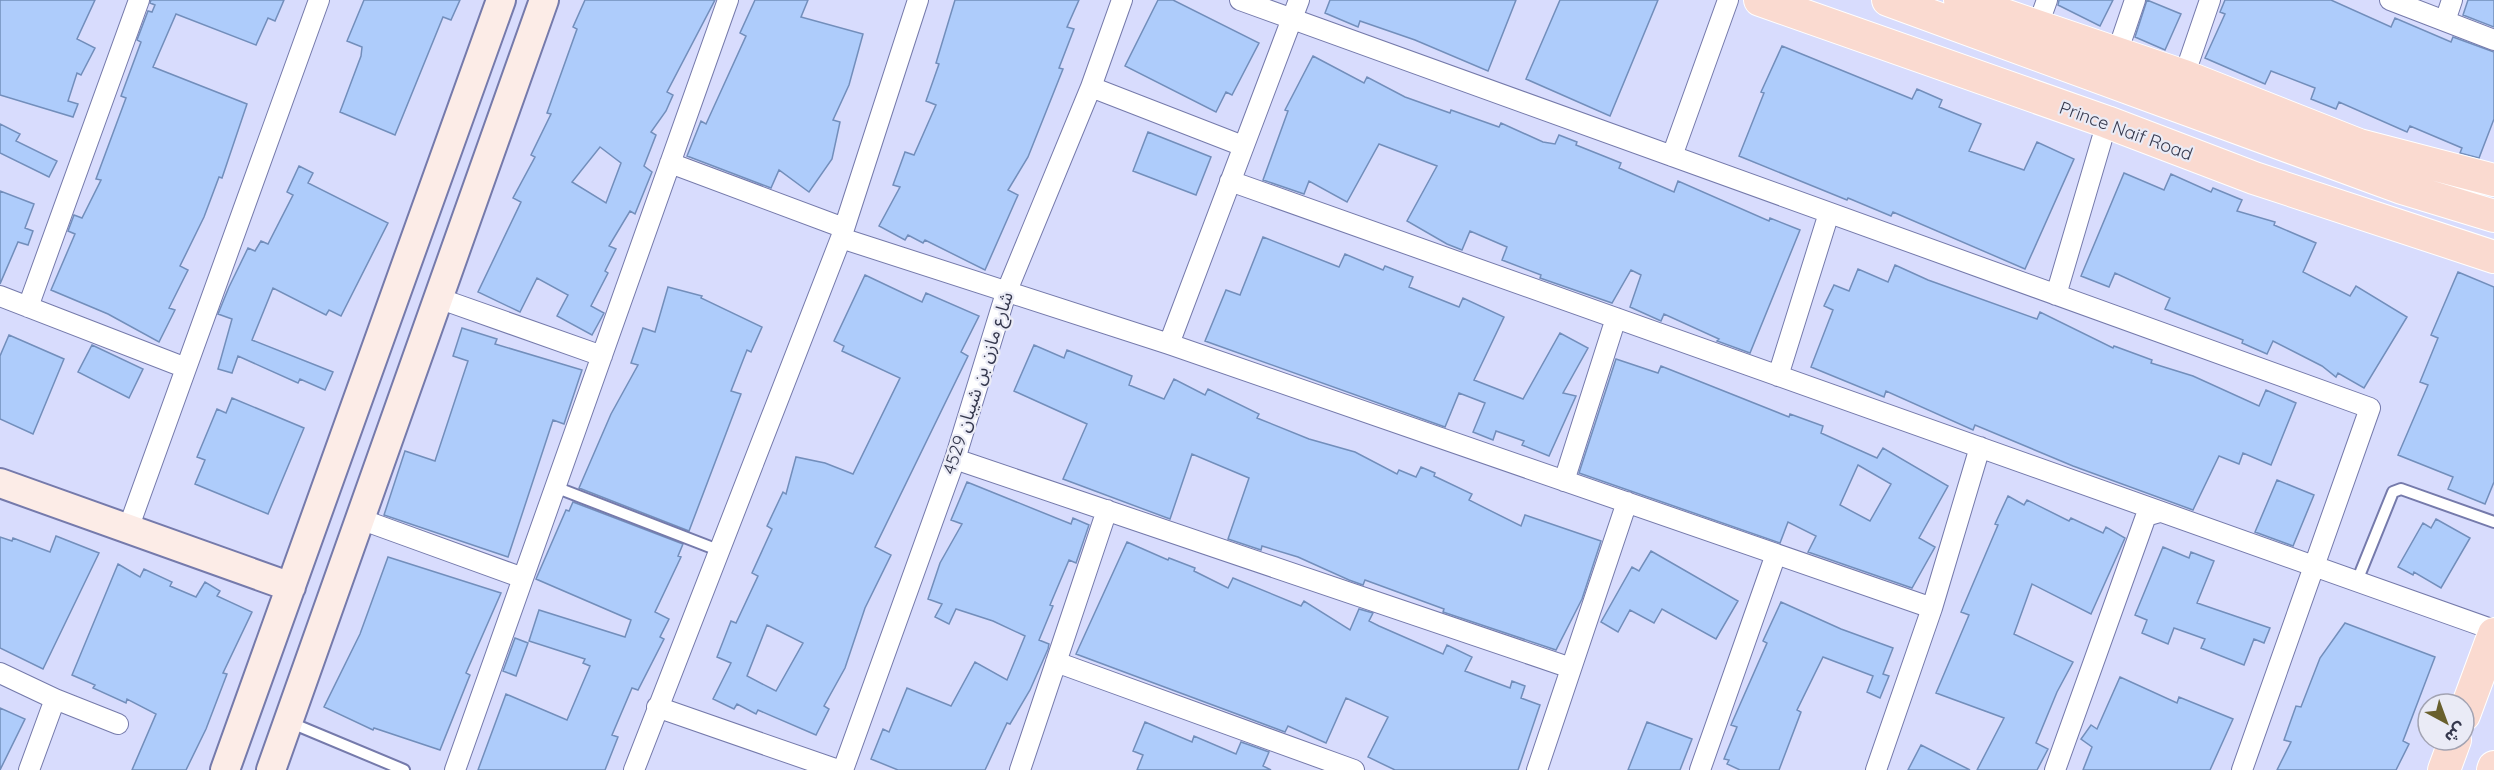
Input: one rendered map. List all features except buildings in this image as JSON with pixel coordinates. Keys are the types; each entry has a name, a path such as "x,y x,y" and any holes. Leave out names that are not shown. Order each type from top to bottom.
{"main road":[{"name":"Prince Naif Road","path":"1760,0 2494,216"},
{"name":"Prince Naif Road","path":"1820,0 2116,104 2399,210 2494,240"},
{"name":"Prince Naif Road","path":"1888,0 2116,104 2254,178 2494,257"},
{"path":"1960,0 2043,13 2117,53 2184,76 2359,145 2494,180"},
{"path":"2472,692 2494,632"},
{"path":"2444,770 2451,752"}],"street":[{"path":"28,307 139,0"},
{"path":"128,529 319,0"},
{"path":"225,770 501,0"},
{"path":"271,770 544,0"},
{"path":"455,770 728,0"},
{"path":"634,770 842,233 918,0"},
{"name":"شارع مازن بن شيبان 4529","path":"843,770 955,459 1006,293 1091,87 1122,0"},
{"path":"1240,0 1295,9 1672,156 2370,408 2242,770"},
{"path":"1672,156 1728,0"},
{"path":"2117,53 2135,0"},
{"path":"2184,76 2210,0"},
{"path":"2390,0 2494,40"},
{"path":"2445,21 2452,0"},
{"path":"1168,344 1295,9"},
{"path":"1091,87 1243,146"},
{"path":"2056,295 2116,104"},
{"path":"670,163 842,233 1006,293 1168,344 1932,608"},
{"path":"1230,181 2357,581 2494,632"},
{"path":"1778,376 1829,213"},
{"path":"0,296 186,368"},
{"path":"438,298 602,356"},
{"path":"1564,481 1616,318"},
{"path":"1876,770 1932,608 1980,447"},
{"path":"955,459 1571,668"},
{"path":"0,483 291,587"},
{"path":"1537,770 1626,502"},
{"path":"1020,770 1107,510"},
{"path":"2055,770 2146,516 2160,512"},
{"path":"360,519 523,578"},
{"path":"1700,770 1776,554"},
{"path":"1056,662 1354,770"},
{"path":"0,673 55,699 118,724"},
{"path":"29,770 55,699"},
{"path":"657,707 838,770"}],"lane":[{"path":"555,487 718,550"},
{"path":"2357,581 2393,492 2401,489 2494,522"},
{"path":"288,722 404,770"}]}
